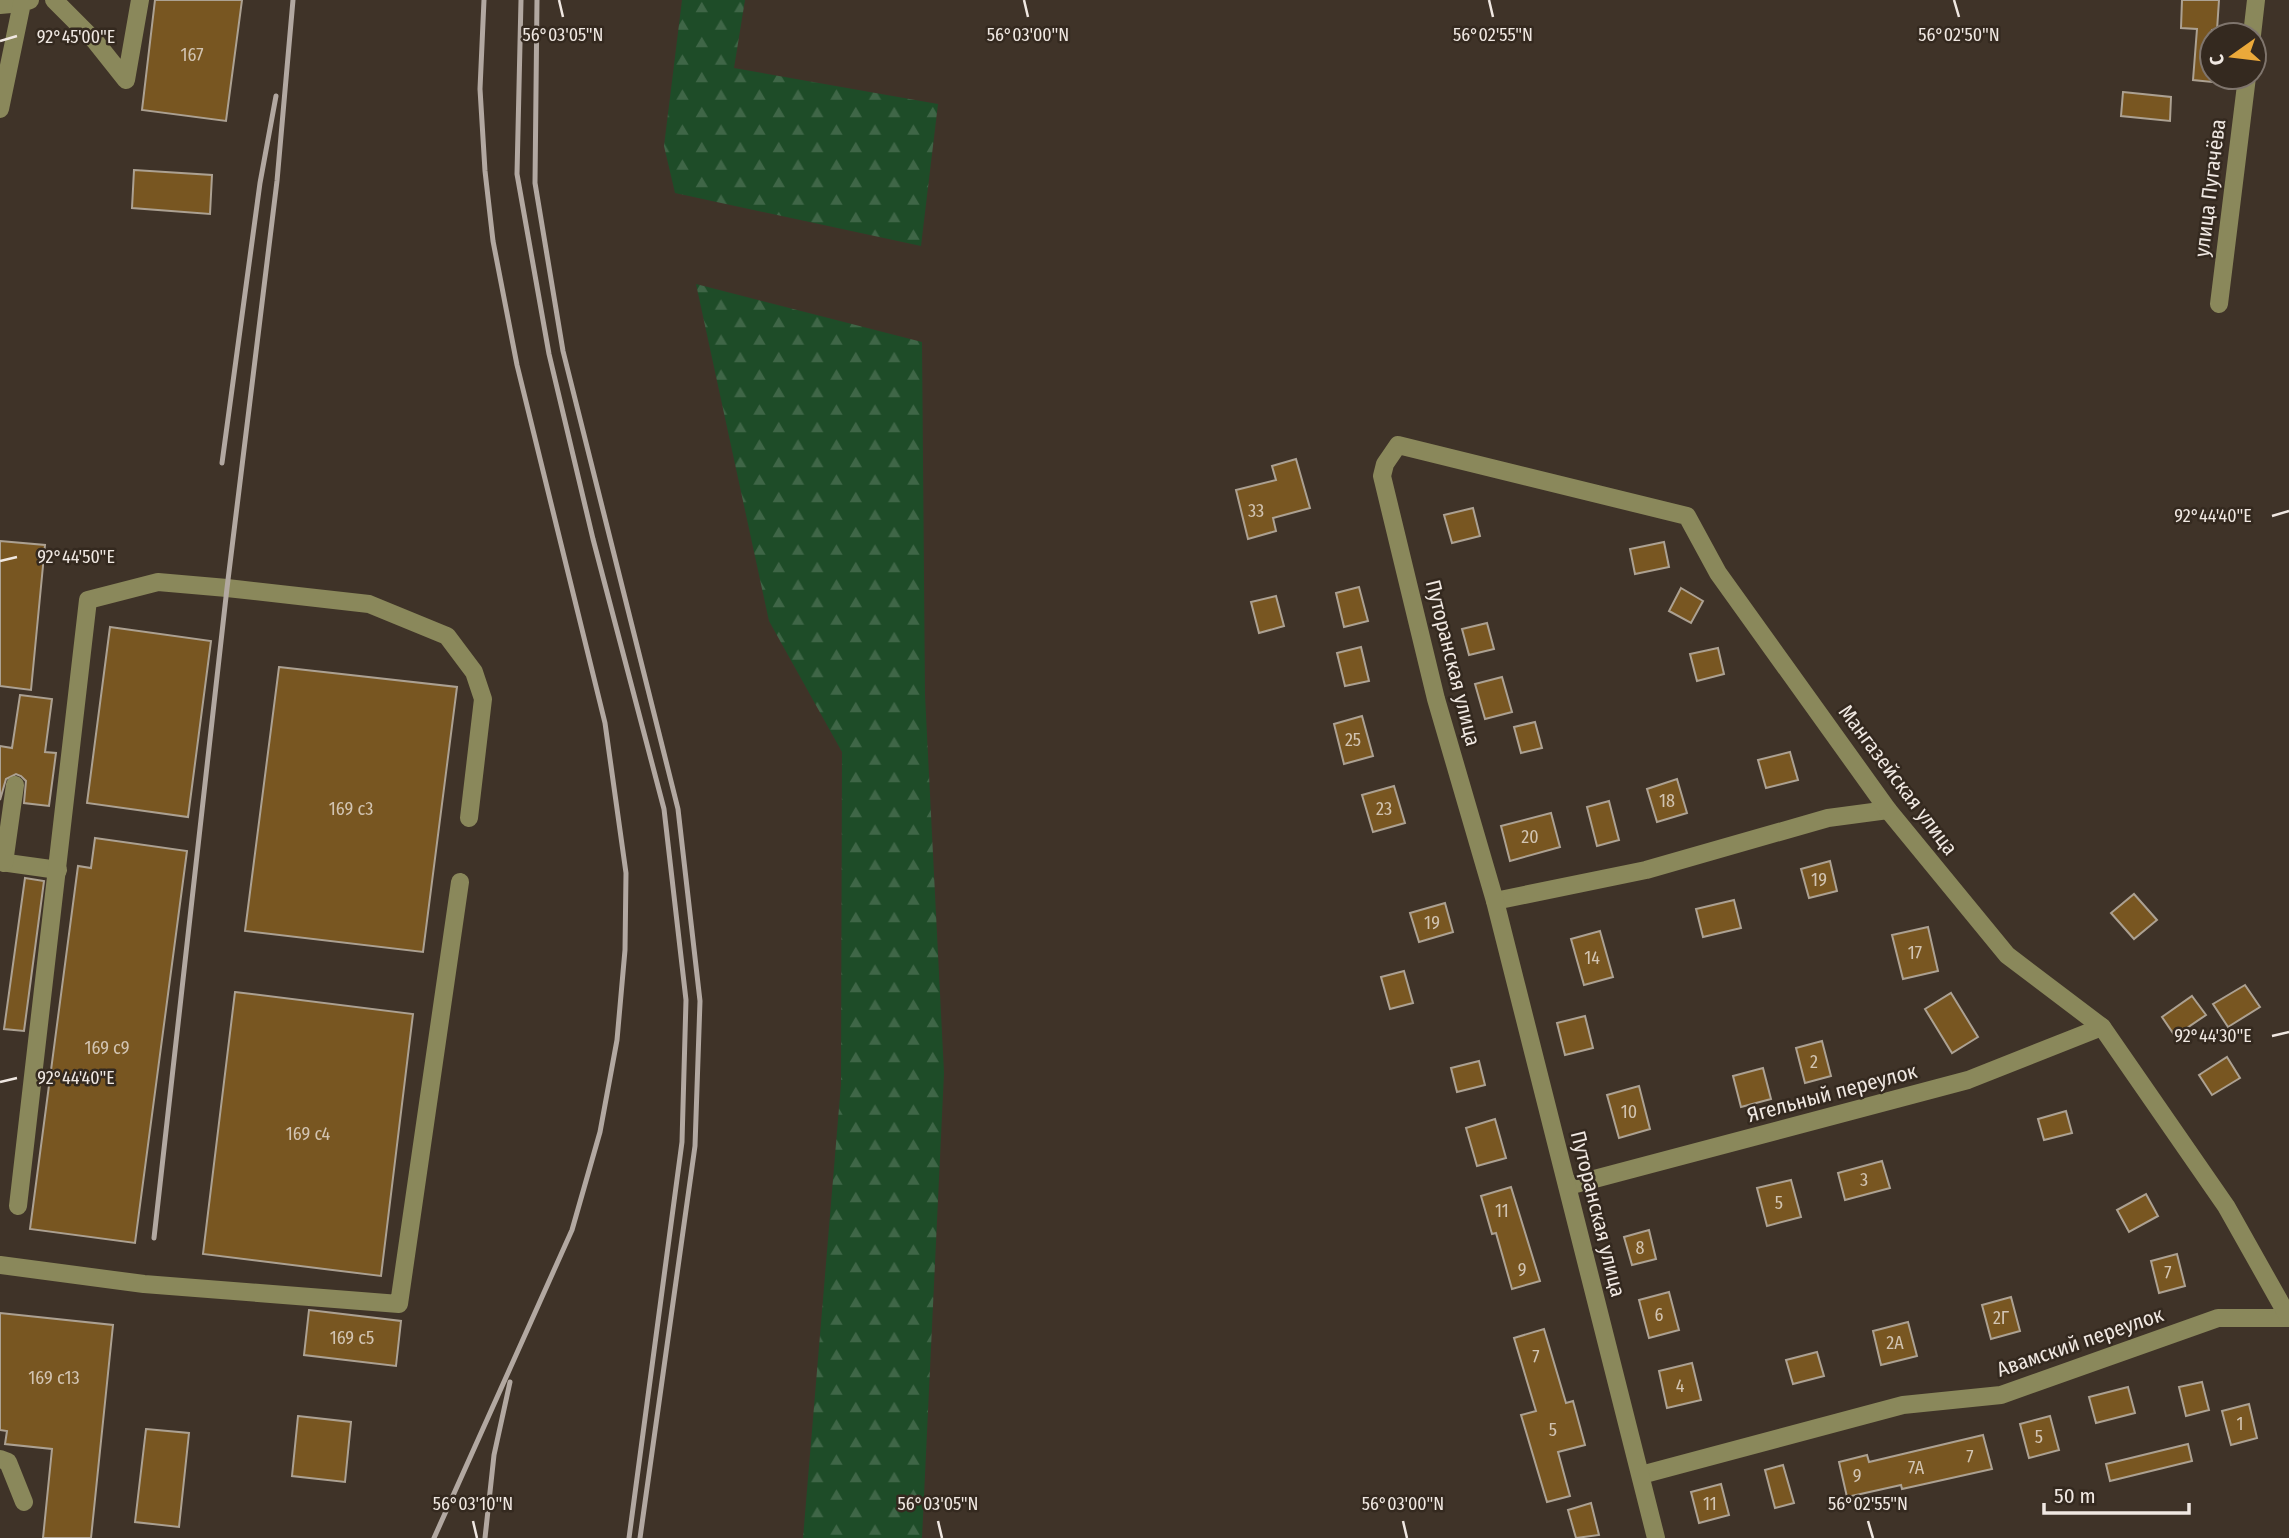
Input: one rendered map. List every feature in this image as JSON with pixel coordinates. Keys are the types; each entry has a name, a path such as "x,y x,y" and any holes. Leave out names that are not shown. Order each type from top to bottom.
{"street":[{"path":"54,0 95,41 126,80 140,0"},
{"path":"2254,21 2256,0"},
{"path":"0,5 26,2 0,109"},
{"name":"улица Пугачёва","path":"2219,304 2245,91"},
{"name":"Мангазейская улица","path":"1382,476 1385,464 1398,445 1687,516 1718,573 1888,810 2007,956 2102,1027 2227,1206 2289,1318"},
{"name":"Путоранская улица","path":"1382,476 1436,699 1495,901 1656,1538"},
{"path":"18,1206 88,600 158,582 369,604 447,636 474,672 483,699 469,818"},
{"path":"15,785 2,863 58,870"},
{"path":"1495,901 1646,870 1828,818 1888,810"},
{"path":"0,1265 144,1284 399,1304 460,882"},
{"name":"Ягельный переулок","path":"1567,1186 1968,1080 2102,1027"},
{"name":"Авамский переулок","path":"1641,1475 1903,1405 2001,1395 2218,1318 2289,1318"},
{"path":"0,1459 8,1462 24,1502"}],"green space":[{"path":"682,0 745,0 734,68 938,104 921,246 675,193 664,146"},
{"path":"696,284 922,342 925,695 944,1073 922,1538 803,1538 841,1084 842,752 769,621"}],"building":[{"path":"155,0 242,0 226,121 142,110"},
{"path":"2182,0 2219,0 2218,21 2198,21 2198,81 2193,80 2197,29 2181,28"},
{"path":"2123,92 2171,97 2170,121 2121,116"},
{"path":"134,170 212,175 210,214 132,208"},
{"path":"1296,459 1310,508 1273,518 1276,531 1248,539 1236,490 1276,480 1272,466"},
{"path":"1473,508 1480,536 1452,543 1444,515"},
{"path":"0,541 45,545 31,690 0,686"},
{"path":"1664,542 1669,567 1635,574 1630,549"},
{"path":"1359,587 1368,621 1344,627 1336,593"},
{"path":"1681,588 1703,601 1691,623 1669,611"},
{"path":"1276,596 1284,626 1259,633 1251,602"},
{"path":"1487,623 1494,649 1469,655 1462,629"},
{"path":"110,627 211,641 188,817 87,803"},
{"path":"1361,647 1369,681 1345,686 1337,653"},
{"path":"1718,648 1724,674 1697,681 1690,654"},
{"path":"279,667 457,687 423,952 245,931"},
{"path":"1502,677 1512,712 1485,719 1475,684"},
{"path":"20,695 52,699 45,752 56,753 49,806 24,803 26,781 16,774 6,779 0,800 0,746 12,748"},
{"path":"1362,716 1373,756 1344,764 1334,724"},
{"path":"1535,722 1542,748 1521,753 1514,727"},
{"path":"1790,752 1798,780 1766,788 1758,760"},
{"path":"1677,779 1687,813 1657,822 1647,789"},
{"path":"1394,786 1405,823 1373,832 1362,795"},
{"path":"1609,801 1619,840 1597,846 1587,807"},
{"path":"1551,813 1560,847 1510,861 1501,826"},
{"path":"95,838 187,851 135,1243 30,1229 78,866 91,868"},
{"path":"1830,861 1837,891 1809,898 1801,869"},
{"path":"25,878 44,881 24,1031 4,1029"},
{"path":"2134,894 2157,920 2134,939 2111,913"},
{"path":"1734,900 1741,928 1703,937 1696,909"},
{"path":"1445,903 1453,932 1419,942 1410,913"},
{"path":"1928,927 1938,971 1903,979 1892,935"},
{"path":"1600,931 1613,977 1584,985 1571,939"},
{"path":"1404,971 1413,1003 1390,1009 1381,977"},
{"path":"2245,985 2260,1007 2228,1027 2213,1004"},
{"path":"235,992 413,1014 381,1276 203,1254"},
{"path":"1951,993 1978,1037 1952,1053 1925,1009"},
{"path":"2192,996 2206,1015 2175,1036 2162,1017"},
{"path":"1585,1016 1593,1048 1565,1055 1557,1023"},
{"path":"1822,1041 1831,1076 1805,1083 1796,1048"},
{"path":"2227,1057 2240,1078 2212,1095 2199,1075"},
{"path":"1479,1061 1485,1085 1457,1092 1451,1068"},
{"path":"1763,1068 1771,1099 1741,1107 1733,1076"},
{"path":"1639,1086 1650,1129 1619,1138 1607,1095"},
{"path":"2066,1111 2072,1133 2044,1140 2038,1119"},
{"path":"1495,1119 1506,1158 1477,1166 1466,1128"},
{"path":"1882,1161 1890,1188 1845,1200 1838,1173"},
{"path":"1791,1180 1801,1217 1767,1226 1757,1188"},
{"path":"1511,1187 1540,1281 1512,1289 1496,1233 1492,1234 1481,1196"},
{"path":"2146,1194 2158,1216 2129,1232 2117,1210"},
{"path":"1649,1230 1656,1259 1632,1265 1624,1237"},
{"path":"2177,1254 2185,1286 2159,1293 2151,1261"},
{"path":"1669,1292 1679,1330 1649,1338 1639,1300"},
{"path":"2011,1297 2020,1331 1991,1339 1982,1305"},
{"path":"309,1310 401,1321 396,1366 304,1355"},
{"path":"0,1313 113,1325 91,1538 43,1538 52,1449 5,1444 7,1431 0,1430"},
{"path":"1908,1322 1917,1356 1881,1365 1873,1331"},
{"path":"1544,1329 1566,1403 1573,1401 1585,1445 1558,1452 1570,1496 1547,1502 1521,1415 1536,1411 1514,1338"},
{"path":"1817,1352 1824,1376 1793,1384 1786,1360"},
{"path":"1692,1363 1701,1400 1667,1408 1659,1371"},
{"path":"2202,1382 2209,1410 2186,1416 2179,1387"},
{"path":"2128,1387 2135,1413 2096,1423 2089,1397"},
{"path":"2249,1404 2257,1438 2231,1445 2222,1411"},
{"path":"298,1416 351,1422 345,1482 292,1476"},
{"path":"2050,1416 2059,1450 2029,1458 2020,1424"},
{"path":"146,1429 189,1433 179,1527 135,1522"},
{"path":"1983,1435 1992,1469 1902,1489 1901,1485 1847,1497 1839,1462 1867,1455 1869,1462"},
{"path":"2188,1444 2192,1461 2110,1481 2106,1464"},
{"path":"1783,1465 1794,1503 1775,1508 1765,1470"},
{"path":"1721,1484 1729,1515 1699,1523 1691,1492"},
{"path":"1591,1503 1599,1535 1576,1538 1568,1510"}],"railway":[{"path":"154,1238 227,588 277,181 293,0"},
{"path":"434,1538 572,1230 600,1132 617,1040 625,950 626,873 605,723 517,365 493,241 480,89 484,0"},
{"path":"521,0 517,174 549,354 593,539 664,809 686,1000 682,1142 629,1538"},
{"path":"537,0 535,183 563,351 678,809 700,1001 695,1146 640,1538"},
{"path":"222,463 260,183 276,96"},
{"path":"485,1538 494,1455 510,1382"}]}
